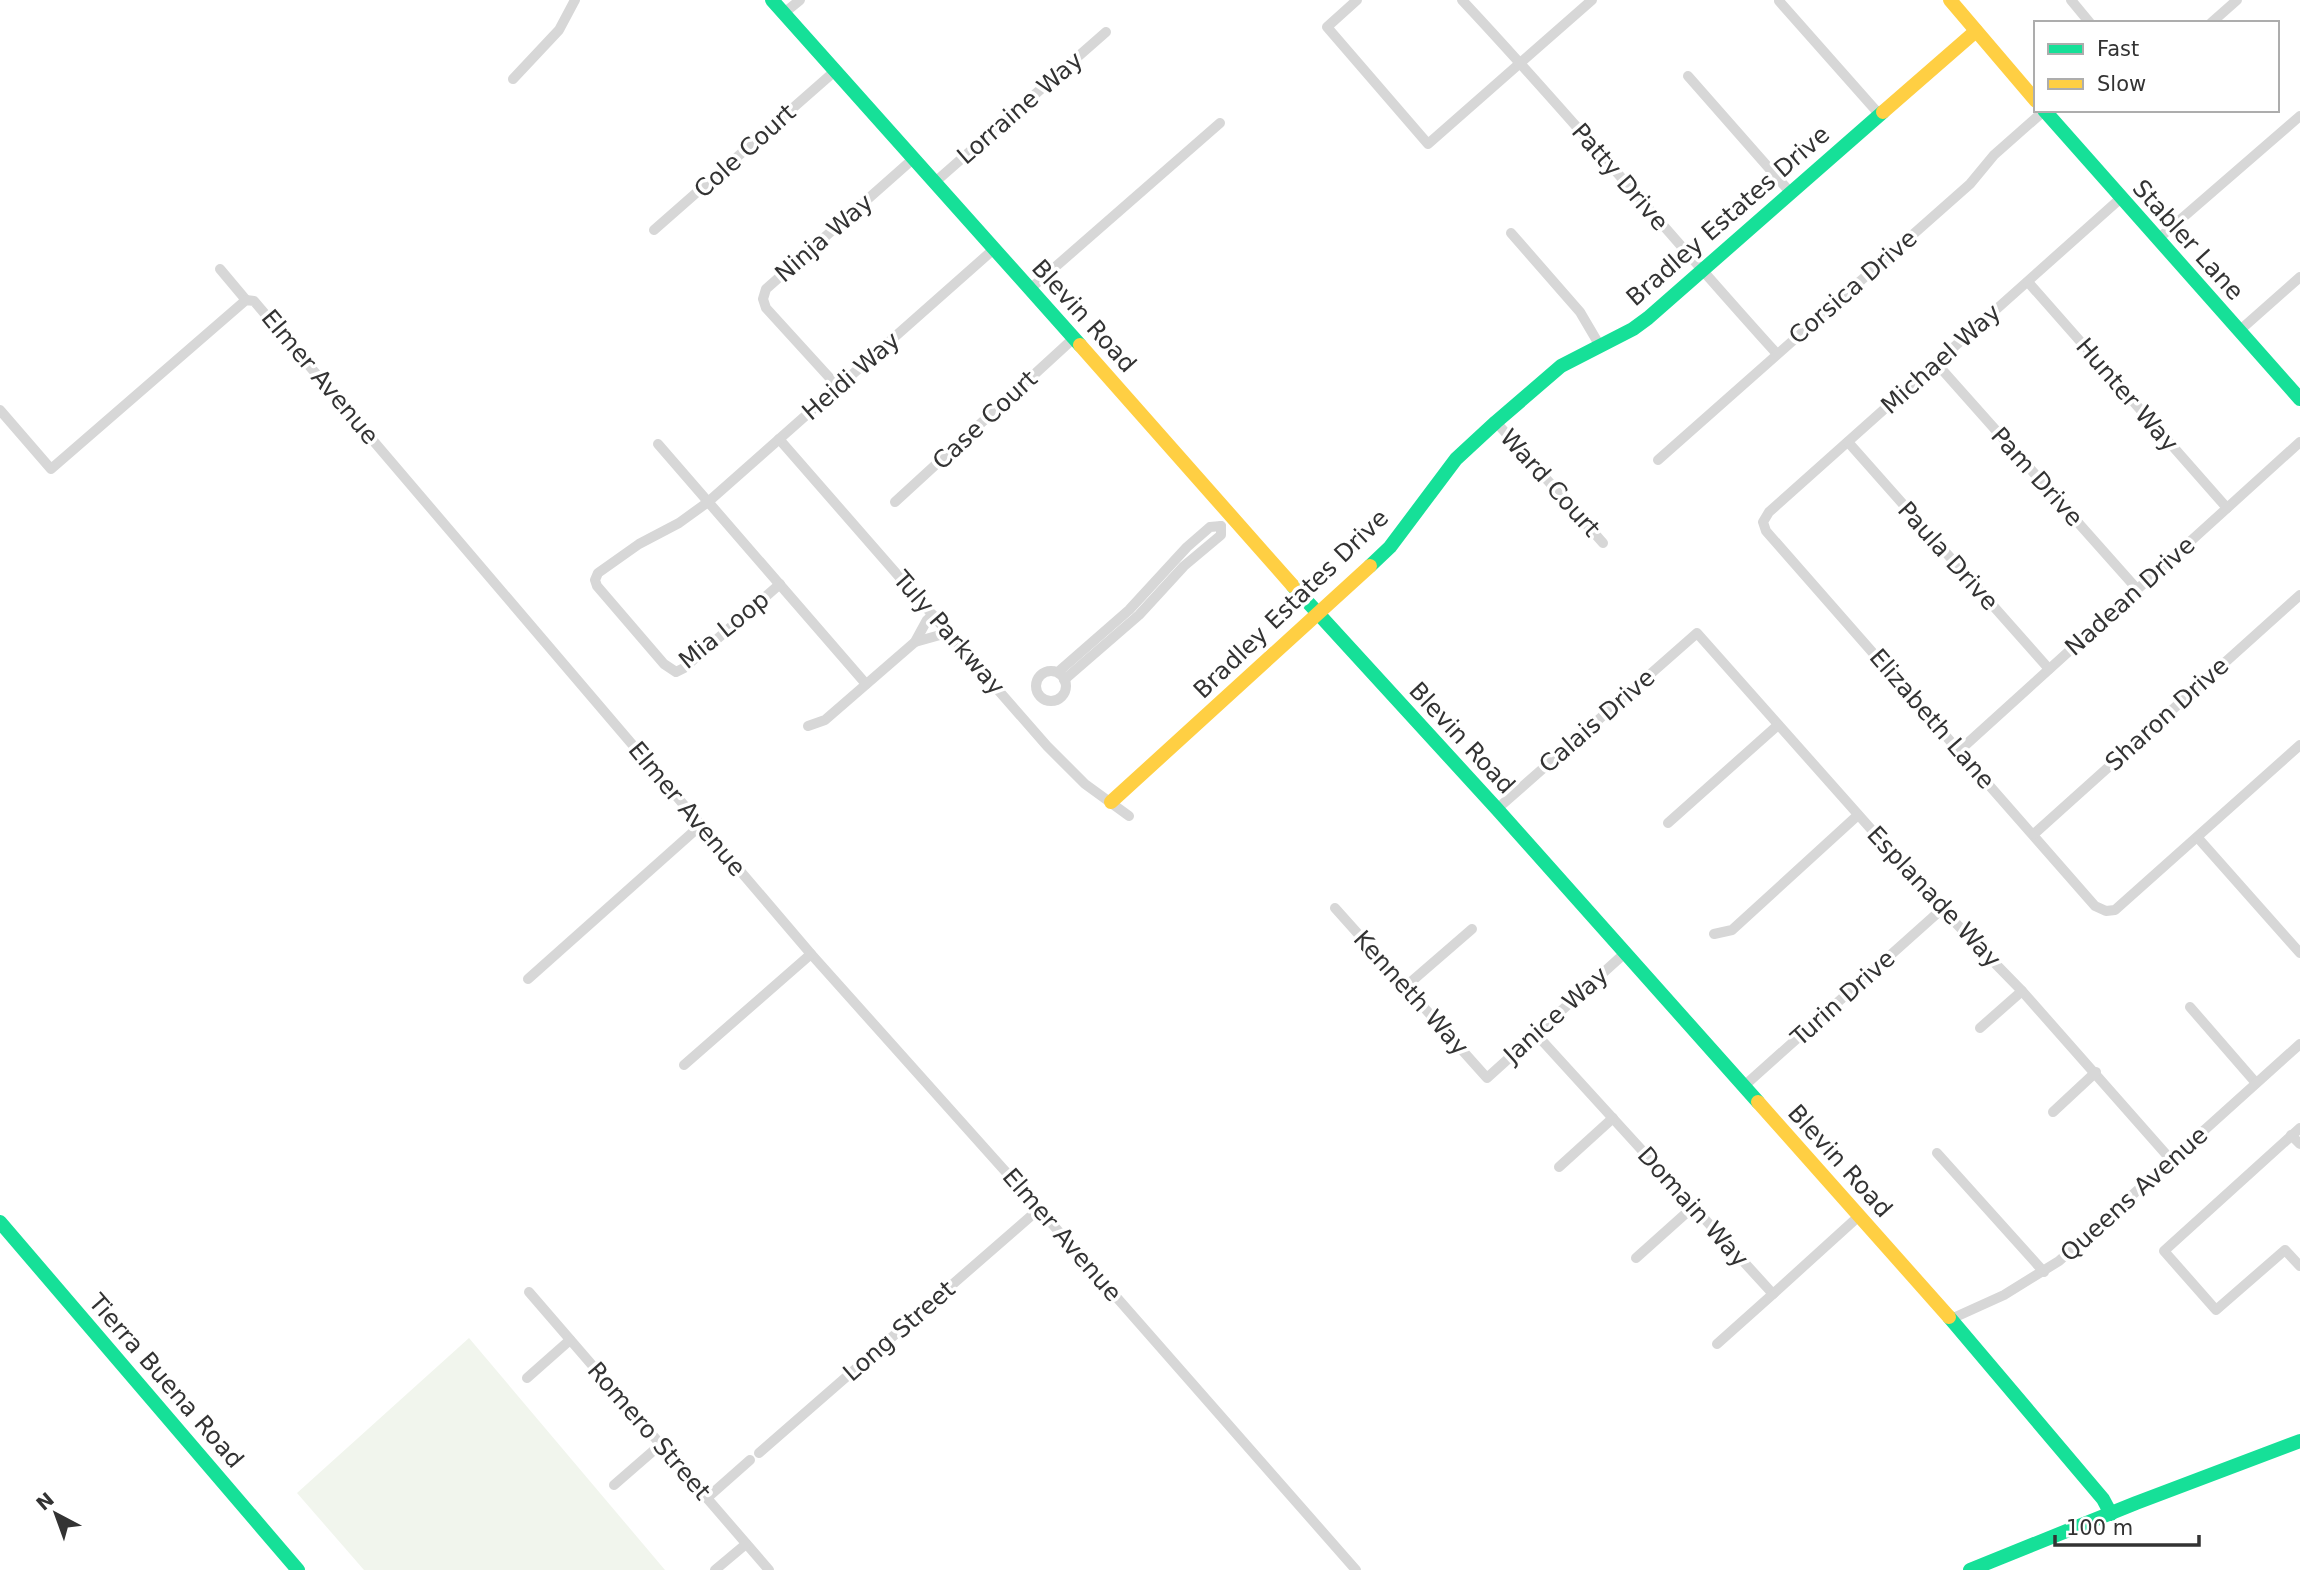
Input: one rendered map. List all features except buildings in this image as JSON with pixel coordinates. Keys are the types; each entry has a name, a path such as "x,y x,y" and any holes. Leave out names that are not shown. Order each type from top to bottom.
{"street":[{"path":"513,79 559,30 575,0"},
{"name":"Blevin Road","path":"772,0 1074,338 1226,522 1317,614 1497,809 1951,1320 2103,1499 2111,1514"},
{"path":"784,13 800,0"},
{"path":"1357,0 1327,27 1428,144 1592,0"},
{"name":"Patty Drive","path":"1462,0 1520,62 1777,354"},
{"path":"1950,0 2034,99"},
{"path":"2071,0 2088,21"},
{"path":"2213,21 2237,0"},
{"path":"1779,1 1879,114"},
{"name":"Bradley Estates Drive","path":"1111,803 1390,547 1456,459 1496,422 1561,366 1633,329 1648,318 1976,31"},
{"name":"Lorraine Way","path":"934,183 1106,32"},
{"name":"Cole Court","path":"654,230 835,71"},
{"path":"1688,76 1790,192"},
{"name":"Corsica Drive","path":"1658,460 1970,184 1994,155 2043,112"},
{"name":"Stabler Lane","path":"2045,112 2300,399"},
{"path":"2158,239 2300,116"},
{"path":"1030,289 1220,123"},
{"name":"Ninja Way","path":"838,387 766,308 763,299 766,289 913,159"},
{"name":"Michael Way","path":"1763,522 1769,512 2121,198"},
{"path":"1511,233 1580,312 1600,346"},
{"name":"Heidi Way","path":"708,502 994,250"},
{"path":"220,269 246,300"},
{"path":"2239,331 2300,277"},
{"name":"Hunter Way","path":"2028,282 2227,508"},
{"name":"Elmer Avenue","path":"0,410 51,470 246,300 254,301 811,954 1040,1209 1356,1570"},
{"name":"Case Court","path":"895,502 1074,338"},
{"name":"Pam Drive","path":"1937,364 2137,589"},
{"name":"Ward Court","path":"1496,422 1603,543"},
{"name":"Tuly Parkway","path":"779,439 1068,769 1129,816"},
{"name":"Paula Drive","path":"1848,442 2049,669"},
{"name":"Nadean Drive","path":"1959,750 2300,442"},
{"path":"658,444 866,684"},
{"name":"Mia Loop","path":"708,502 679,523 639,544 598,573 595,580 597,586 663,664 676,672 684,668 780,584"},
{"path":"1061,676 1123,623 1210,527 1226,522"},
{"name":"Elizabeth Lane","path":"1763,522 1766,531 2095,906 2106,911 2115,910 2197,838"},
{"name":"Sharon Drive","path":"2034,834 2300,595"},
{"path":"808,726 825,720 915,642 927,620 933,615"},
{"path":"915,642 940,635 946,630"},
{"name":"Calais Drive","path":"1497,809 1697,633"},
{"name":"Esplanade Way","path":"1697,633 1942,909 2022,991 2172,1160"},
{"path":"1668,823 1778,725"},
{"path":"2300,745 2197,838 2300,953"},
{"path":"1714,934 1731,930 1858,815"},
{"path":"528,979 701,825"},
{"name":"Kenneth Way","path":"1335,908 1487,1078"},
{"name":"Turin Drive","path":"1744,1086 1942,909"},
{"path":"1405,987 1472,929"},
{"name":"Janice Way","path":"1487,1078 1625,953"},
{"path":"684,1065 811,954"},
{"path":"1980,1028 2022,991"},
{"path":"2190,1007 2256,1083"},
{"name":"Domain Way","path":"1536,1034 1773,1294"},
{"name":"Queens Avenue","path":"1951,1320 2044,1272 2300,1044"},
{"path":"2053,1112 2096,1072"},
{"path":"1559,1167 1613,1118"},
{"path":"2300,1128 2164,1251 2216,1310 2285,1250 2300,1266"},
{"path":"2291,1135 2300,1144"},
{"path":"1937,1153 2044,1272"},
{"path":"1636,1258 1693,1207"},
{"name":"Long Street","path":"759,1452 1040,1209"},
{"path":"1717,1344 1858,1216"},
{"name":"Tierra Buena Road","path":"0,1222 298,1570"},
{"name":"Romero Street","path":"529,1292 769,1570"},
{"path":"527,1378 570,1340"},
{"path":"1970,1570 2300,1441"},
{"path":"614,1485 660,1445"},
{"path":"707,1498 750,1460"},
{"path":"715,1570 746,1544"}],"shaded area":[{"path":"469,1338 665,1570 364,1570 297,1493"}],"traffic: fast":[{"path":"772,0 1080,345"},
{"path":"1370,566 1390,547 1456,459 1496,422 1561,366 1633,329 1648,318 1883,112"},
{"path":"2046,112 2300,399"},
{"path":"1293,586 1497,809 1758,1102"},
{"path":"0,1222 298,1570"},
{"path":"1949,1317 2103,1499 2111,1514"},
{"path":"1970,1570 2300,1441"}],"traffic: slow":[{"path":"1950,0 2034,99"},
{"path":"1883,112 1976,31"},
{"path":"1080,345 1293,586"},
{"path":"1111,802 1370,566"},
{"path":"1758,1102 1949,1317"}]}
